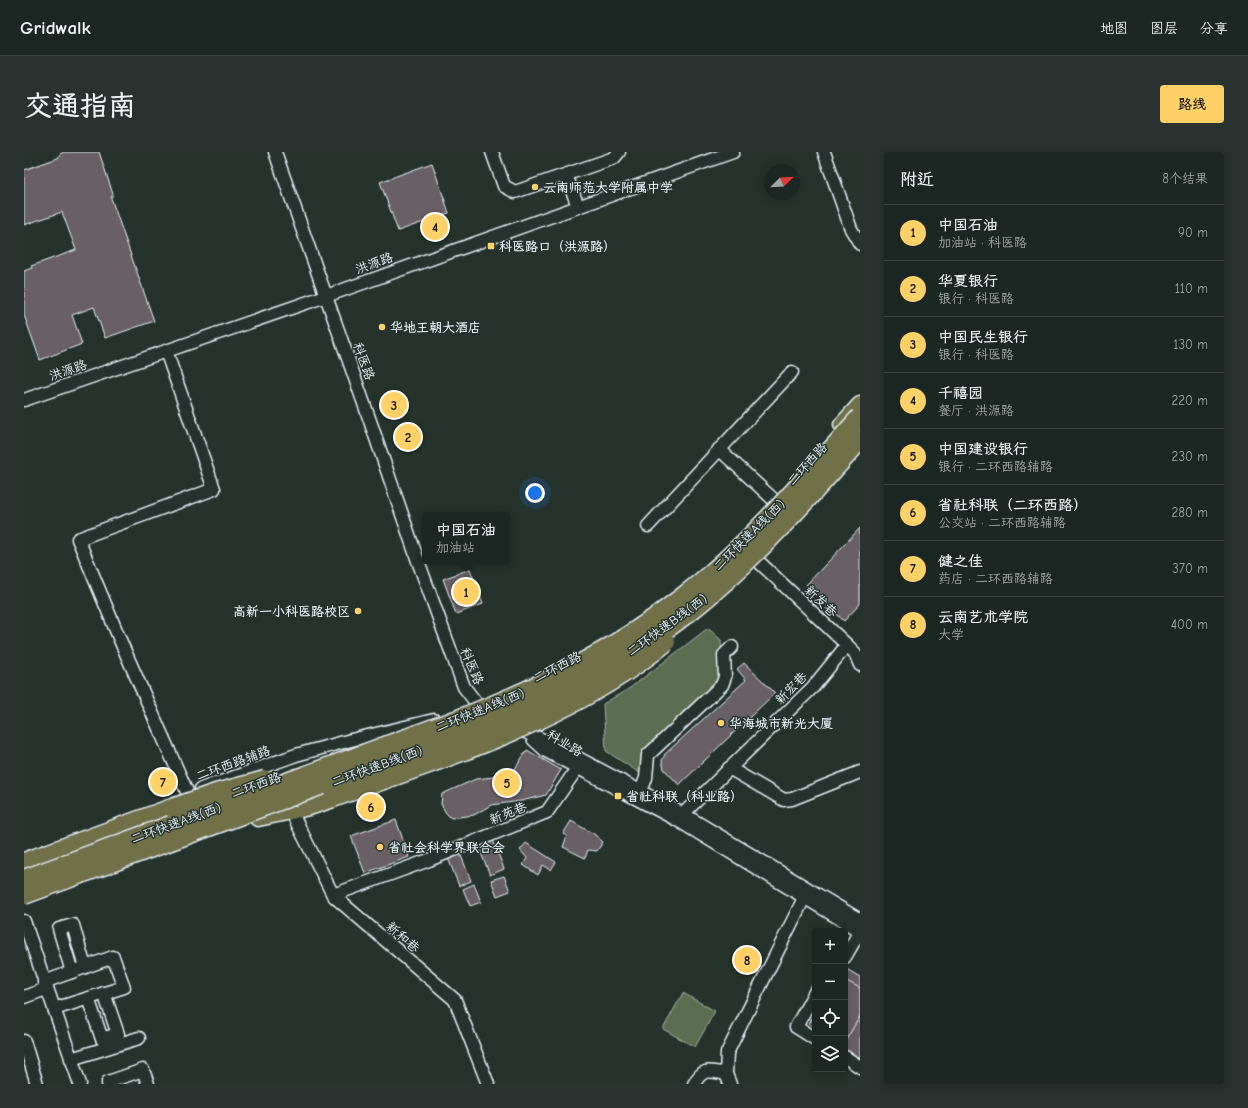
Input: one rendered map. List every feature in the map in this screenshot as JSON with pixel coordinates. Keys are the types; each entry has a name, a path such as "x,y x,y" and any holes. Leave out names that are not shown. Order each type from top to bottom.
{"highway":[{"name":"二环快速A线(西)","path":"24,879 458,719 534,687 594,657 639,629 681,598 734,552 785,500 860,417"},
{"name":"二环快速B线(西)","path":"24,895 449,739 541,701 597,673 648,642 691,610 738,569 788,519 860,440"},
{"path":"258,818 310,806 333,798 511,731 564,707 600,688 641,662 677,633 738,569"},
{"path":"24,862 210,795 368,753"}],"main road":[{"name":"二环西路","path":"24,871 477,704 562,665 604,642 641,618 700,573 774,500 860,406"},
{"path":"24,904 461,743 508,724 592,685 671,635 708,606 758,561 860,452"}],"street":[{"name":"科医路","path":"275,152 418,561 464,687 477,704 508,724 526,733"},
{"path":"492,152 504,186 515,192 614,158 619,152"},
{"name":"洪源路","path":"24,400 326,296 733,152"},
{"path":"824,152 851,229 860,244"},
{"path":"566,175 578,206"},
{"path":"166,351 214,490 78,539 120,640 188,794"},
{"path":"648,526 792,372"},
{"path":"719,449 774,500"},
{"name":"新发巷","path":"758,561 855,653 860,664"},
{"name":"新宏巷","path":"683,814 813,687 847,645"},
{"path":"641,791 646,778 648,755 722,685 725,677 724,655 732,647"},
{"path":"258,818 314,812 336,806 461,759 539,727 557,716 592,685"},
{"name":"二环西路辅路","path":"24,854 296,756 344,742 434,720"},
{"name":"科业路","path":"526,733 550,743 683,814 860,920"},
{"name":"科业路","path":"526,733 546,751 678,822 860,931"},
{"name":"新苑巷","path":"334,894 429,860 547,812 578,767"},
{"path":"729,768 784,800 792,799 860,772"},
{"name":"新和巷","path":"293,815 334,894 455,1000 488,1084"},
{"path":"694,1084 702,1073 707,1070 728,1079 727,1053 804,898"},
{"path":"24,921 80,1084"},
{"path":"72,972 59,930 73,925 85,967"},
{"path":"848,952 860,931"},
{"path":"24,997 72,972 113,957 124,987 54,1010"},
{"path":"88,998 102,1039 118,1034 104,993"},
{"path":"812,998 796,1027 812,1037"},
{"path":"71,1059 139,1038"},
{"path":"24,1041 36,1084"},
{"path":"848,1059 860,1067"},
{"path":"108,1084 108,1082 143,1070 148,1084"}],"green space":[{"path":"708,628 721,640 723,679 647,748 644,776 606,751 603,704 630,688"},
{"path":"683,993 715,1011 695,1047 663,1029"}],"building":[{"path":"64,152 99,152 113,194 111,198 154,321 105,338 94,307 72,315 82,344 40,360 24,315 24,271 32,268 31,266 76,250 62,212 24,225 24,170 58,158 60,154"},
{"path":"432,163 449,213 398,231 380,182"},
{"path":"860,528 860,604 844,621 806,585"},
{"path":"470,569 483,604 456,614 443,579"},
{"name":"华海城市新光大厦","path":"744,663 775,693 679,785 664,769 662,761 665,754 746,680 737,669"},
{"path":"527,750 561,770 546,795 521,801 491,805 474,815 451,818 446,813 441,804 442,794 476,779 511,775"},
{"name":"省社会科学界联合会","path":"396,820 409,857 365,873 351,836"},
{"path":"571,821 594,834 603,842 597,851 588,850 585,858 563,847 567,836 563,834"},
{"path":"493,840 504,869 490,875 478,846"},
{"path":"526,843 556,862 551,870 543,865 538,875 523,865 527,858 520,850"},
{"path":"460,853 471,881 459,886 448,858"},
{"path":"504,876 510,891 497,896 491,880"},
{"path":"474,884 481,902 470,906 463,889"},
{"path":"848,970 860,977 860,1058 848,1051"},
{"path":"848,982 860,988 860,1016 848,1037"},
{"path":"812,1018 812,1030 807,1027"},
{"path":"812,1018 812,1030 807,1027"}],"place":[{"name":"云南师范大学附属中学","path":"535,187"},
{"name":"千禧园","path":"435,227"},
{"name":"科医路口（洪源路）","path":"491,246"},
{"name":"华地王朝大酒店","path":"382,327"},
{"name":"中国民生银行","path":"394,405"},
{"name":"华夏银行","path":"408,437"},
{"name":"中国石油","path":"466,592"},
{"name":"高新一小科医路校区","path":"358,611"},
{"name":"华海城市新光大厦","path":"721,723"},
{"name":"健之佳","path":"163,782"},
{"name":"中国建设银行","path":"507,783"},
{"name":"省社科联（科业路）","path":"618,796"},
{"name":"省社科联（二环西路）","path":"371,807"},
{"name":"省社会科学界联合会","path":"380,847"},
{"name":"云南艺术学院","path":"747,960"}]}
